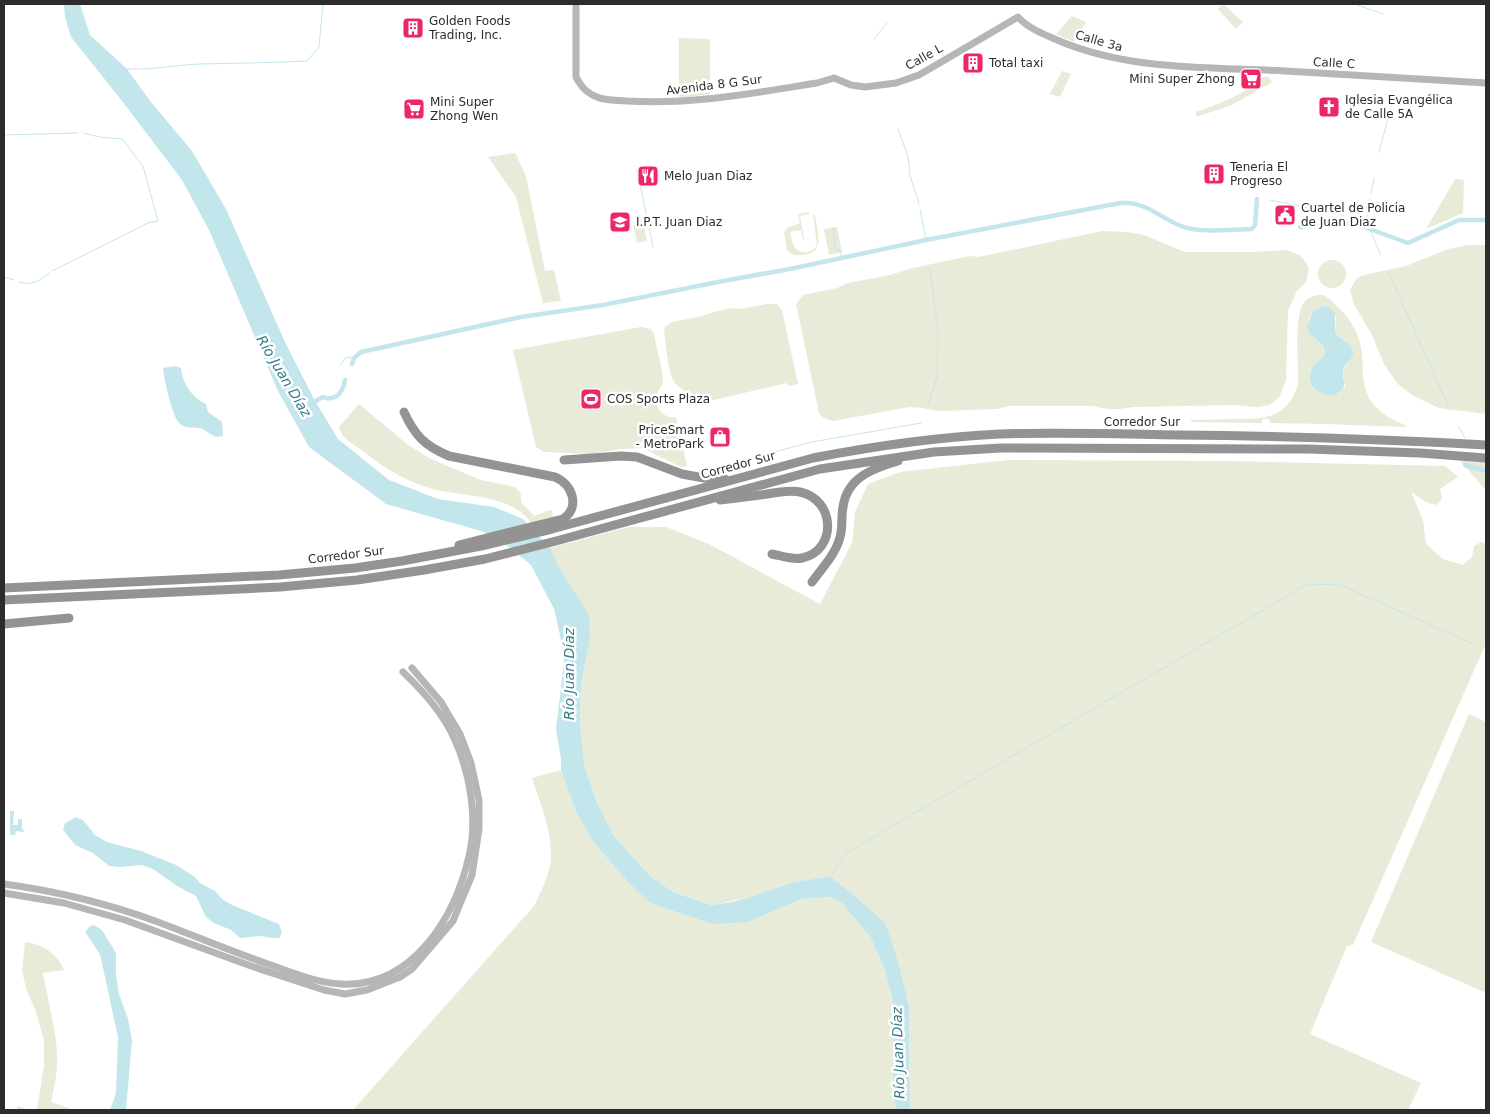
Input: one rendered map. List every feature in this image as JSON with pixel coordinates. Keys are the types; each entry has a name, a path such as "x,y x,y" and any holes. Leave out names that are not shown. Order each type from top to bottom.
{"highway":[{"path":"404,412 410,426 419,438 435,450 449,456 552,476 562,480 572,494 572,507 566,517 549,526"},
{"name":"Corredor Sur","path":"4,588 279,575 355,568 402,561 549,526 813,458 933,439 1001,434 1307,437 1486,446"},
{"name":"Corredor Sur","path":"4,600 280,587 357,580 484,559 820,469 922,453 1001,448 1289,449 1420,453 1486,458"},
{"path":"812,582 832,556 839,542 842,530 843,504 850,487 869,471 922,453"},
{"path":"564,460 621,456 637,458 692,477 737,478"},
{"path":"685,505 793,491 803,492 813,497 822,506 828,517 828,528 822,544 812,554 801,558 772,554"},
{"path":"4,624 69,618"}],"street":[{"name":"Avenida 8 G Sur","path":"576,4 576,76 581,87 598,98 661,102 685,101 794,87 834,78"},
{"name":"Calle 3a","path":"1018,17 1046,35 1084,51 1125,60 1181,66"},
{"name":"Calle L","path":"834,78 865,88 896,83 919,75 1018,17"},
{"name":"Calle C","path":"1181,66 1486,83"},
{"path":"4,893 64,903 125,920 251,966 324,990 345,994 353,993 382,985 400,977 412,969 453,921 472,876 480,829 479,800 470,763 460,734 441,702 412,668"},
{"path":"4,884 56,893 113,907 266,964 327,983 343,984 380,979 408,964 422,951 446,918 464,877 473,828 472,802 454,736 436,709 403,672"}],"green space":[{"path":"1223,4 1243,22 1236,29 1218,9"},
{"path":"1072,16 1086,22 1074,42 1056,34"},
{"path":"679,38 710,39 710,94 679,98"},
{"path":"1062,71 1071,74 1060,97 1050,94"},
{"path":"1262,77 1268,77 1272,82 1232,105 1196,117 1196,112 1238,95 1262,80"},
{"path":"515,153 526,176 545,271 554,270 561,301 543,303 516,197 488,157"},
{"path":"1455,179 1464,180 1463,213 1426,229"},
{"path":"810,212 800,216 804,239 801,230 790,232 792,240 796,249 803,252 813,250 817,245 813,213 818,232 818,244 811,253 794,255 787,250 784,233 787,228 800,223 798,214"},
{"path":"643,223 647,241 637,243 633,225"},
{"path":"837,227 842,252 829,255 824,229"},
{"path":"1102,231 1144,235 1185,252 1287,250 1301,256 1309,269 1306,282 1297,291 1288,310 1286,380 1280,396 1269,405 1257,407 1236,405 1113,409 1094,406 1009,406 997,409 939,411 909,407 833,421 822,417 819,413 796,304 803,295 913,268 970,256 979,257"},
{"path":"1468,245 1486,245 1486,414 1439,408 1412,395 1398,384 1384,364 1372,335 1354,304 1350,290 1357,278 1364,275 1406,266 1448,249"},
{"path":"1332,260 1342,264 1346,274 1342,284 1332,288 1322,284 1318,274 1322,264"},
{"path":"1323,295 1347,317 1355,330 1359,339 1364,382 1373,404 1383,414 1405,425 1405,427 1270,423 1269,419 1262,419 1262,423 1191,422 1191,420 1265,417 1281,411 1293,396 1298,385 1297,341 1301,308 1309,298","holes":["1323,306 1332,310 1336,317 1335,332 1351,347 1350,360 1343,371 1345,387 1339,393 1311,383 1310,374 1325,353 1323,345 1315,338 1308,321 1313,311"]},
{"path":"777,304 782,310 798,384 788,386 787,383 688,406 688,396 675,384 671,376 664,332 665,327 672,322 731,308 741,309"},
{"name":"COS Sports Plaza","path":"641,327 651,329 654,334 663,381 656,399 658,408 667,416 676,417 687,466 681,467 642,448 621,449 592,454 544,452 536,447 513,350"},
{"path":"359,404 408,445 431,459 481,480 515,487 521,494 521,502 534,516 552,510 553,519 532,524 524,514 500,502 433,489 396,474 348,441 340,431 339,427"},
{"path":"1008,460 1227,461 1445,466 1458,477 1440,489 1442,499 1436,505 1426,502 1411,492 1423,520 1426,544 1443,559 1463,565 1472,557 1474,546 1481,542 1486,544 1486,643 1353,945 1347,946 1310,1034 1421,1083 1408,1110 910,1110 909,1006 899,964 886,924 875,913 830,876 790,883 751,897 713,905 673,892 649,875 613,835 596,800 584,764 580,723 581,684 590,640 570,587 557,566 550,548 629,527 666,527 709,544 820,604 852,543 855,512 868,484 900,472"},
{"path":"1459,460 1486,462 1486,490"},
{"path":"1469,714 1486,722 1486,993 1371,942"},
{"path":"561,770 576,812 594,843 628,882 650,903 748,922 802,899 831,897 842,903 871,938 885,971 892,997 895,1024 892,1069 896,1110 353,1110 534,906 548,874 551,850 544,813 532,778"},
{"path":"25,942 48,950 57,958 64,970 43,973 55,1032 57,1056 57,1072 51,1102 71,1110 37,1110 44,1065 44,1040 35,1009 27,992 22,971"},
{"path":"17,1106 30,1110 17,1110"}],"water":[{"name":"Río Juan Díaz","path":"64,4 80,4 90,35 127,69 151,102 192,151 226,209 285,342 315,401 338,439 389,480 438,499 494,507 523,519 550,548 558,566 589,615 590,640 581,684 580,723 584,764 596,800 613,835 649,875 673,892 712,905 751,897 790,883 830,876 886,924 899,964 909,1006 910,1110 896,1110 892,1069 895,1023 892,997 885,971 871,938 842,903 831,897 802,899 748,922 713,924 650,903 628,882 594,843 576,812 561,770 556,729 564,662 554,609 531,565 499,539 481,531 386,504 309,447 278,391 209,230 182,180 71,37 65,17"},
{"path":"1323,306 1328,307 1335,313 1335,332 1353,351 1343,371 1344,387 1332,395 1316,390 1310,381 1312,368 1325,353 1323,345 1309,333 1307,326 1313,311"},
{"path":"175,366 181,368 186,384 192,394 206,404 208,412 222,422 223,436 216,437 201,429 185,427 177,420 169,398 163,368"},
{"path":"10,811 14,811 13,825 18,825 18,819 22,819 23,832 16,831 15,835 10,835"},
{"path":"76,817 83,820 95,835 107,842 141,851 176,865 195,877 200,883 215,891 222,899 232,905 279,924 282,933 279,938 261,936 240,938 231,930 214,923 206,917 196,896 177,886 153,869 142,865 109,866 93,853 75,845 63,830 65,823"},
{"path":"94,925 102,930 116,953 116,975 119,994 128,1019 132,1040 126,1110 110,1110 116,1093 118,1037 100,954 85,932 90,926"}],"waterway":[{"path":"127,69 200,64 307,61 319,47 323,4"},
{"path":"1357,4 1383,14"},
{"path":"874,39 887,23"},
{"path":"1379,152 1391,107"},
{"path":"898,129 908,156 909,172 919,204"},
{"path":"4,135 78,133"},
{"path":"52,271 148,223 158,221 143,166 122,139 99,137 84,133"},
{"path":"637,169 653,247"},
{"path":"1371,194 1374,178"},
{"path":"352,364 354,358 361,352 521,317 603,305 1120,203 1137,204 1181,226 1196,230 1252,229 1255,225 1257,199"},
{"path":"1370,199 1366,221 1381,255"},
{"path":"1270,200 1343,215 1349,223"},
{"path":"920,209 926,240"},
{"path":"1300,227 1353,223 1408,243 1459,220 1486,220"},
{"path":"833,228 836,250 840,251 842,259"},
{"path":"928,405 937,378 938,333 930,268"},
{"path":"1388,271 1449,408"},
{"path":"19,282 35,282 49,273"},
{"path":"4,277 14,280"},
{"path":"341,364 345,358 354,358"},
{"name":"Río Juan Díaz","path":"310,404 323,397 332,398 338,395 343,388 345,380"},
{"path":"706,470 812,442 921,423"},
{"path":"1459,427 1465,438"},
{"path":"1465,465 1486,471"},
{"path":"830,876 846,853 1306,585 1338,584 1474,644"}],"place":[{"name":"Golden Foods Trading, Inc.","path":"413,28"},
{"name":"Total taxi","path":"973,63"},
{"name":"Mini Super Zhong","path":"1251,79"},
{"name":"Iglesia Evangélica de Calle 5A","path":"1329,107"},
{"name":"Mini Super Zhong Wen","path":"414,109"},
{"name":"Teneria El Progreso","path":"1214,174"},
{"name":"Melo Juan Diaz","path":"648,176"},
{"name":"Cuartel de Policia de Juan Diaz","path":"1285,215"},
{"name":"I.P.T. Juan Diaz","path":"620,222"},
{"name":"COS Sports Plaza","path":"591,399"},
{"name":"PriceSmart - MetroPark","path":"720,437"}]}
